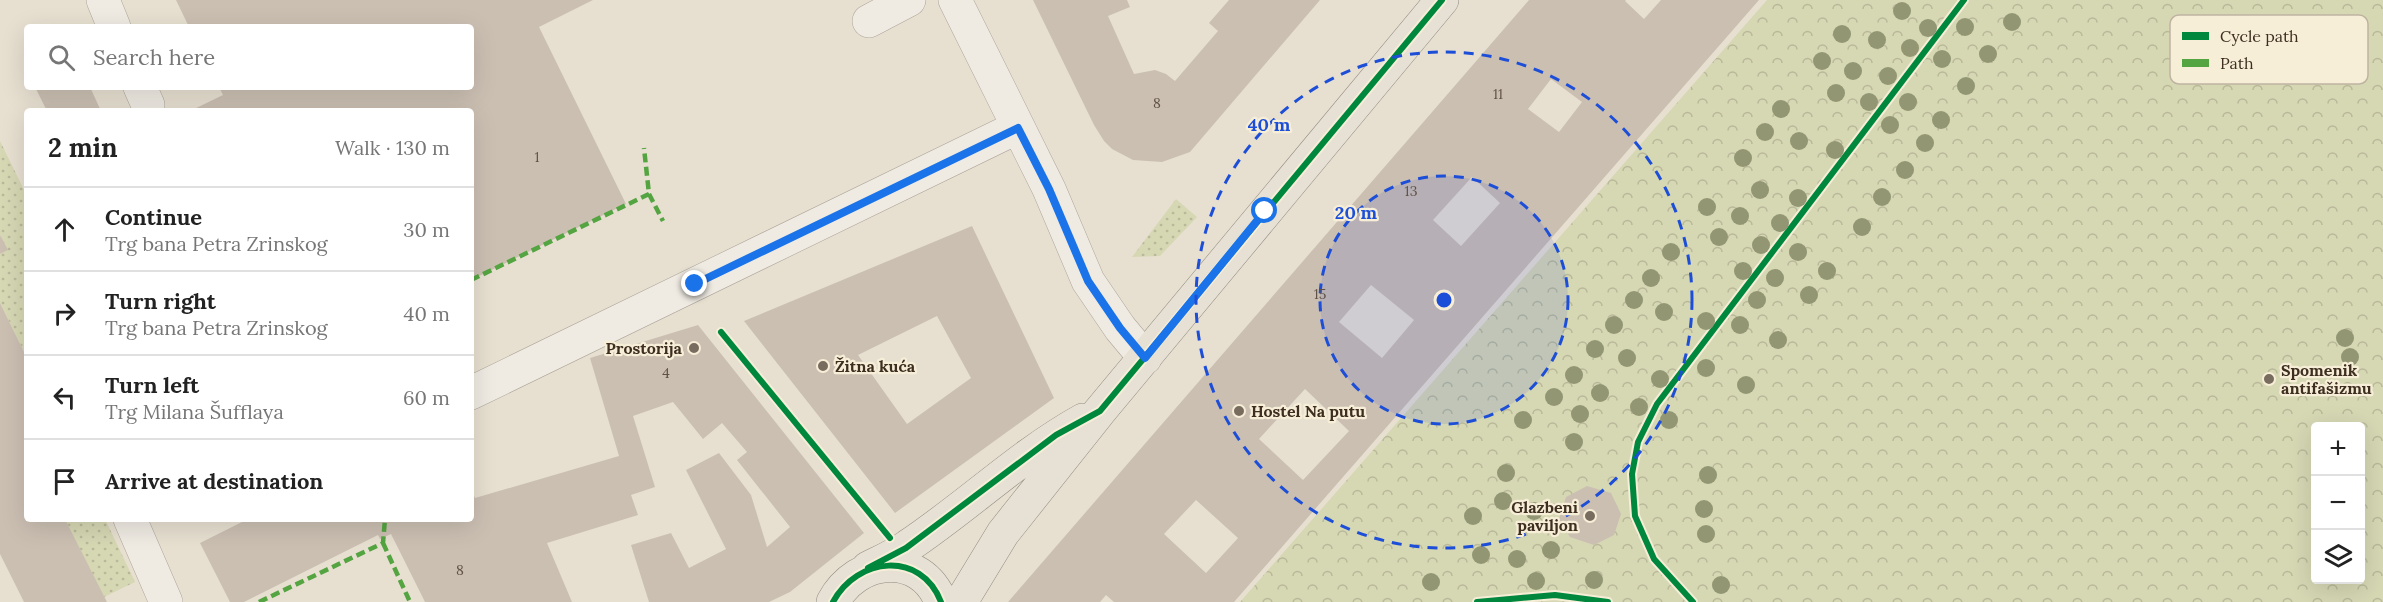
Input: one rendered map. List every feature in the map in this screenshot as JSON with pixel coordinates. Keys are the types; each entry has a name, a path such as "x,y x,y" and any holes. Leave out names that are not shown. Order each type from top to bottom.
{"main road":[{"path":"961,602 1003,533 1100,411 1442,0"},
{"path":"833,602 840,588 853,577 906,548 1056,435 1100,411"},
{"path":"868,568 902,567 918,574 931,585 941,602"}],"street":[{"path":"103,0 113,24"},
{"path":"869,21 909,0"},
{"path":"955,0 1049,189 1088,281 1120,328 1145,358"},
{"path":"474,392 1018,128"},
{"path":"130,522 166,602"}],"green space":[{"path":"1767,0 2383,0 2383,602 1240,602"},
{"path":"0,141 24,190 24,352 0,303 0,254 7,250 0,235"},
{"path":"1176,199 1197,217 1160,256 1132,257"},
{"path":"66,522 106,522 135,582 104,597"}],"building":[{"path":"176,0 593,0 539,27 626,204 474,279 474,108 196,108 223,95 220,90 474,90 474,24 188,24"},
{"path":"1033,0 1127,0 1130,7 1108,16 1134,74 1155,70 1175,81 1218,31 1209,23 1229,0 1320,0 1190,152 1162,162 1133,160 1112,149 1104,141"},
{"path":"1529,0 1626,0 1644,19 1661,0 1759,0 1234,602 1114,602 1106,595 1100,602 1008,602","holes":["1551,79 1582,102 1559,132 1528,109","1472,177 1500,203 1461,246 1433,220","1371,285 1414,320 1382,358 1339,322","1305,389 1349,431 1303,480 1259,439","1196,500 1238,538 1206,573 1164,534"]},
{"path":"36,90 91,90 100,108 46,108"},
{"name":"Žitna kuća","path":"972,226 1054,398 895,513 744,321","holes":["937,316 971,378 907,424 858,355"]},
{"path":"0,235 8,250 0,254"},
{"path":"0,303 24,352 24,522 67,522 107,602 24,602 0,554"},
{"path":"698,325 864,533 790,592 769,602 649,602 631,545 671,533 689,568 726,549 686,470 719,453 751,495 767,547 790,527 737,460 747,452 722,423 703,439 673,402 633,416 655,487 631,495 638,515 547,543 572,602 425,602 391,534 380,539 378,535 244,602 230,602 200,543 242,522 474,522 474,496 475,498 619,456 590,358"},
{"name":"Glazbeni paviljon","path":"1587,486 1611,493 1621,514 1614,535 1594,545 1570,537 1559,519 1566,497"}],"marked path":[{"path":"474,279 649,194 644,148"},
{"path":"649,194 663,221"},
{"path":"259,602 383,543 385,522"},
{"path":"383,543 410,602"}],"cycle path":[{"path":"868,568 906,548 1056,435 1100,411 1442,0"},
{"path":"1693,602 1654,559 1635,516 1632,474 1638,442 1657,404 1964,0"},
{"path":"721,332 890,538"},
{"path":"833,602 844,587 857,576 872,569 888,566 904,567 919,574 932,585 941,602"},
{"path":"1477,602 1555,595 1608,602"}],"place":[{"name":"Prostorija","path":"694,348"},
{"name":"Žitna kuća","path":"823,366"},
{"name":"Spomenik antifašizmu","path":"2269,379"},
{"name":"Hostel Na putu","path":"1239,411"},
{"name":"Glazbeni paviljon","path":"1590,516"}],"route":[{"path":"695,284 1018,128 1049,189 1088,281 1120,328 1145,358 1265,211"}]}
